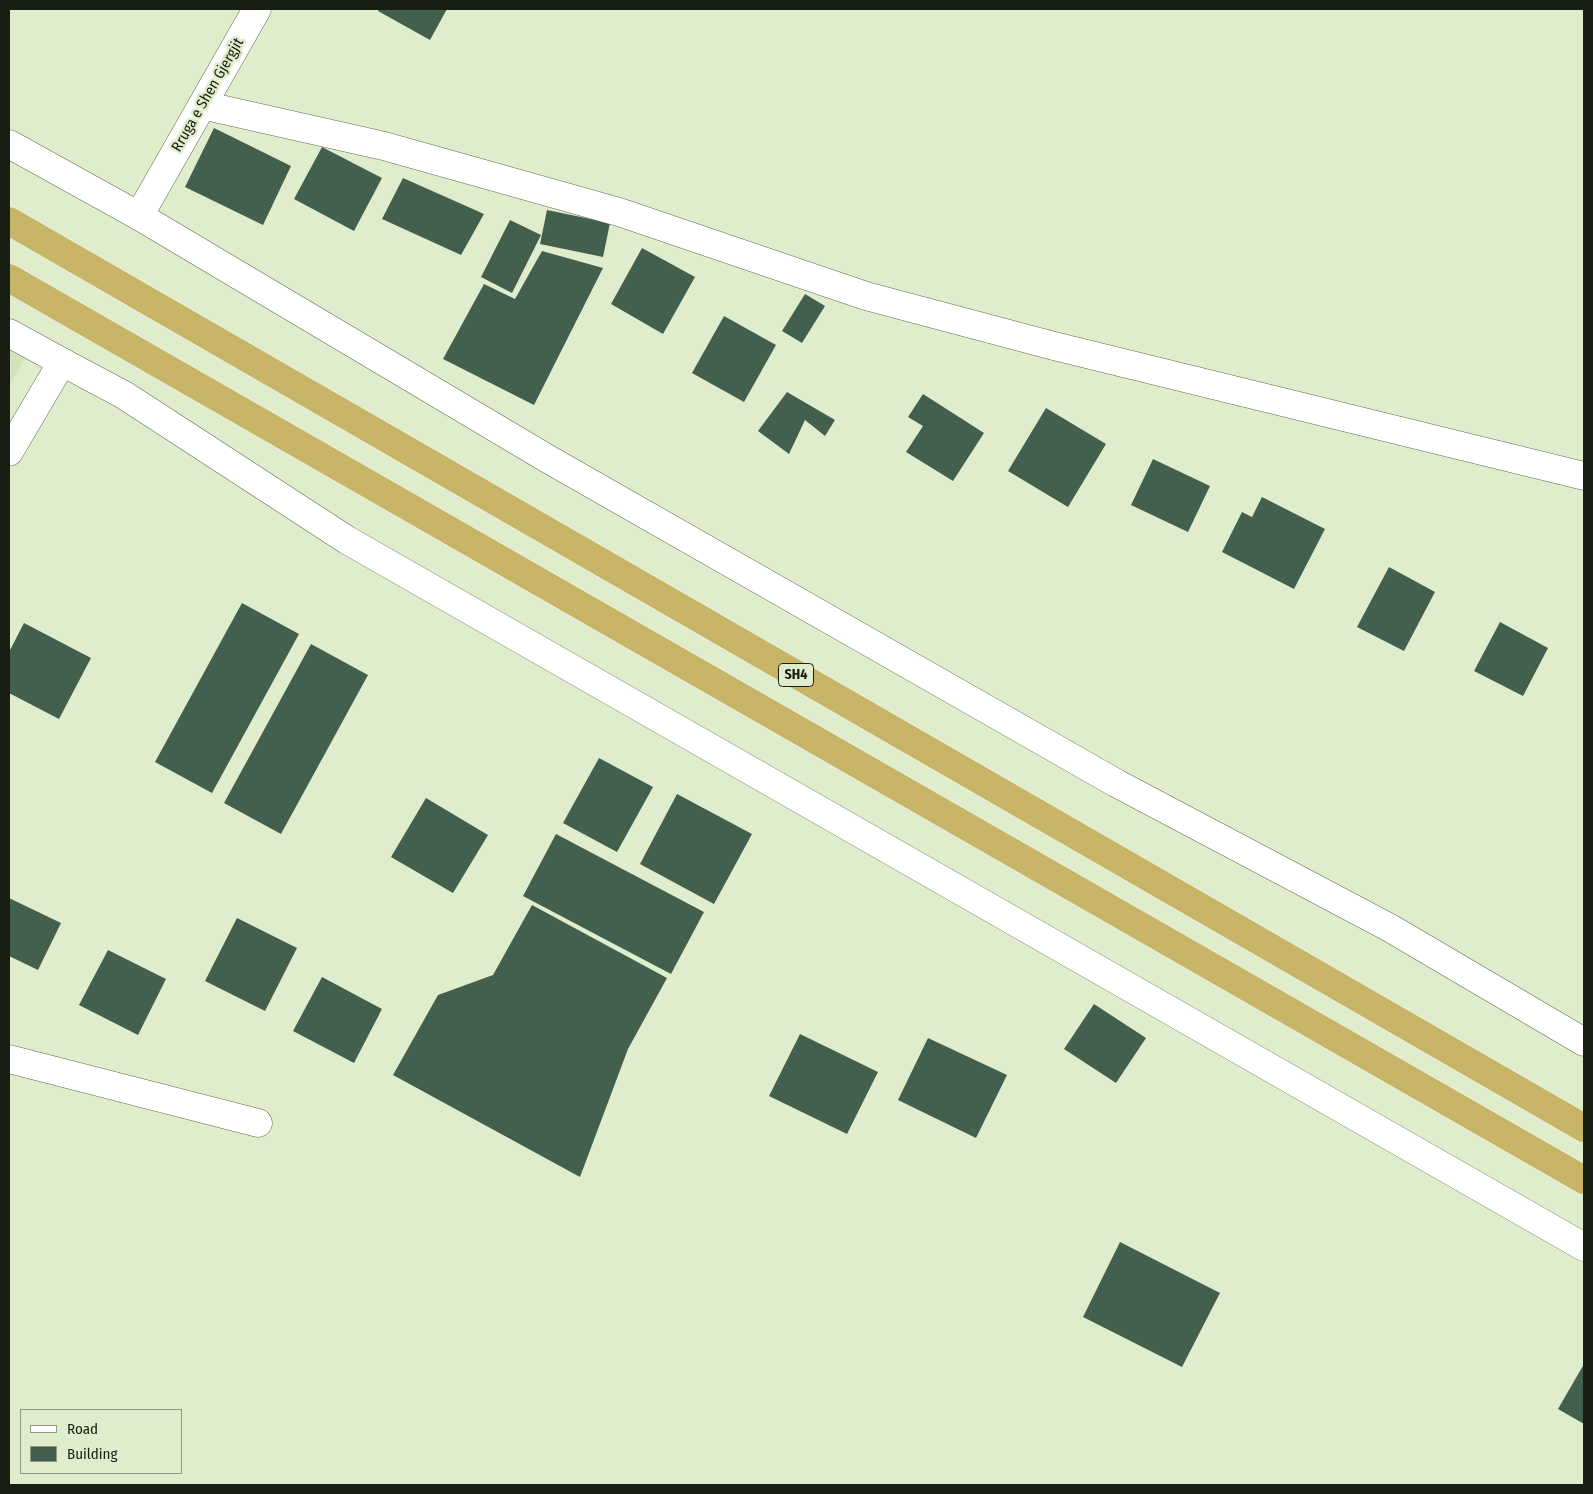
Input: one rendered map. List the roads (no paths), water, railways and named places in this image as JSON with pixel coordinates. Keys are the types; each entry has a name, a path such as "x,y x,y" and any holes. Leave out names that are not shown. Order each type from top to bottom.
{"highway":[{"name":"SH4","path":"9,221 1584,1128"},
{"path":"9,278 1584,1180"}],"street":[{"name":"Rruga e Shen Gjergjit","path":"139,216 257,9"},
{"path":"202,105 384,146 619,212 875,298 1054,346 1584,476"},
{"path":"9,144 139,216 548,460 1116,783 1390,928 1584,1042"},
{"path":"9,333 124,395 348,540 1584,1247"},
{"path":"9,452 62,362"},
{"path":"9,1059 258,1123"}]}
